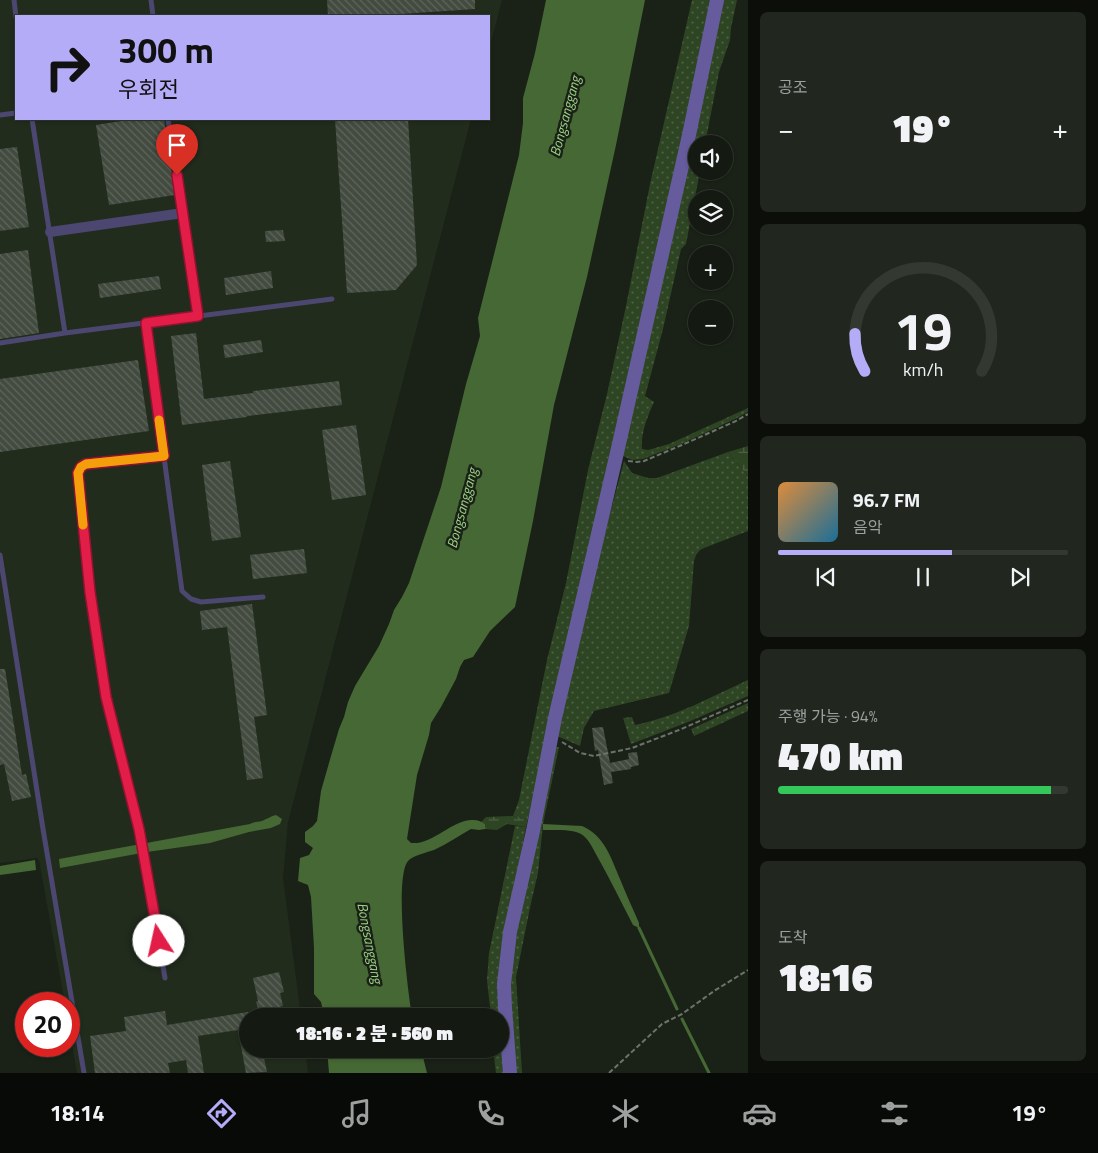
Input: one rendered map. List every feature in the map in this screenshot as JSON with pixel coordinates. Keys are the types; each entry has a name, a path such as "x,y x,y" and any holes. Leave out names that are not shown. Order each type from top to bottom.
{"main road":[{"path":"510,1073 504,984 510,932 581,606 689,134 717,0"}],"street":[{"path":"50,232 183,213"}],"lane":[{"path":"14,0 16,15"},
{"path":"151,0 153,15"},
{"path":"0,116 15,113"},
{"path":"32,120 65,333"},
{"path":"168,120 198,316"},
{"path":"0,343 332,299"},
{"path":"146,323 182,590 191,599 201,602 263,597"},
{"path":"164,456 86,464 81,467 78,473 90,592 106,697 139,829 165,978"},
{"path":"0,555 42,829 84,1073"}],"path":[{"path":"616,457 631,462 644,460 682,446 748,414"},
{"path":"552,736 580,753 594,756 632,748 748,700"},
{"path":"609,1073 662,1024 682,1014 748,970"}],"shaded area":[{"path":"0,0 502,0 490,46 490,15 15,15 15,120 471,120 288,822 283,878 300,1008 239,1008 239,1058 306,1058 308,1073 77,1073 74,1057 80,1057 80,992 63,992 39,860 37,858 0,863"}],"green space":[{"path":"692,0 712,0 684,134 528,819 513,816 519,800 547,660 566,583 588,470 607,394 650,184"},
{"path":"721,0 737,0 730,40 719,72 707,135 691,135"},
{"path":"688,150 688,180 698,180 696,190 688,190 688,234 686,244 681,249 663,329 645,396 654,402 647,419 642,449 648,450 669,444 748,408 748,412 681,444 643,459 632,460 621,455"},
{"path":"748,446 748,476 728,452"},
{"path":"728,452 748,476 748,531 704,548 696,555 689,626 669,693 594,711 584,728 580,746 557,736 589,592 624,461 632,473 648,478 657,478"},
{"path":"748,680 748,696 631,744 623,718 632,717 635,725 664,717 693,706"},
{"path":"748,703 748,711 694,736 691,729"},
{"path":"559,747 543,824 538,873 516,977 522,1073 513,1073 508,978 553,748"},
{"path":"513,816 528,819 526,827 507,824 497,830 485,829 485,824 481,822 486,817"},
{"path":"515,826 526,827 506,931 505,1008 490,1008 487,980 489,953"},
{"path":"494,1058 505,1058 505,1073 496,1073"}],"water":[{"name":"Bongsanggang","path":"546,0 645,0 587,277 554,405 515,607 490,631 473,657 464,660 456,679 431,723 417,775 407,839 411,843 419,843 466,820 481,822 485,824 485,829 471,829 439,848 414,857 409,860 404,869 402,887 403,934 411,1008 322,1008 321,1002 314,994 311,897 308,885 298,881 300,858 309,855 313,848 305,842 305,832 317,821 321,791 348,702 355,686 379,646 394,610 409,583 441,487 466,384 480,336 478,318 519,155 523,123 523,98"},
{"path":"276,815 282,819 280,824 271,828 210,843 60,868 59,859 250,824"},
{"path":"543,824 582,826 590,830 602,842 639,923 639,928 633,925 602,865 586,839 574,831 543,830"},
{"path":"35,860 36,870 0,875 0,866"},
{"path":"328,1058 423,1058 427,1073 329,1073"}],"building":[{"path":"327,0 475,0 475,9 401,15 328,15"},
{"path":"128,120 164,120 175,195 109,205 96,125"},
{"path":"335,120 408,120 417,265 396,290 347,293"},
{"path":"17,147 29,227 0,231 0,149"},
{"path":"283,230 285,241 266,242 265,231"},
{"path":"28,250 39,333 0,339 0,254"},
{"path":"271,271 273,288 226,295 224,278"},
{"path":"159,276 161,289 100,298 98,284"},
{"path":"196,333 204,399 339,381 342,405 182,425 171,336"},
{"path":"261,340 263,352 225,358 223,345"},
{"path":"138,360 149,431 0,452 0,379"},
{"path":"356,425 366,495 332,500 322,430"},
{"path":"230,461 241,537 212,541 202,465"},
{"path":"304,549 307,573 253,579 250,555"},
{"path":"252,604 267,715 254,717 263,778 247,780 227,627 202,630 200,611"},
{"path":"0,669 5,669 22,775 26,774 31,797 12,801 4,764 0,765"},
{"path":"603,727 610,763 629,759 628,753 637,752 639,765 631,767 631,769 611,772 613,783 604,785 598,750 595,751 592,728"},
{"path":"279,972 284,992 280,993 283,1006 258,1008 253,978"},
{"path":"165,1011 167,1025 239,1013 239,1035 238,1030 198,1036 204,1073 188,1073 186,1060 168,1063 170,1073 95,1073 90,1036 126,1031 124,1017"},
{"path":"243,1058 264,1058 267,1072 246,1073"}],"waterway":[{"path":"639,928 677,1009"},
{"path":"682,1019 709,1073"}],"slow traffic":[{"path":"83,525 78,473 81,467 86,464 164,456 159,420"}],"route":[{"path":"159,941 139,829 106,697 90,592 78,473 81,467 86,464 164,456 146,323 198,316 177,175"}]}
